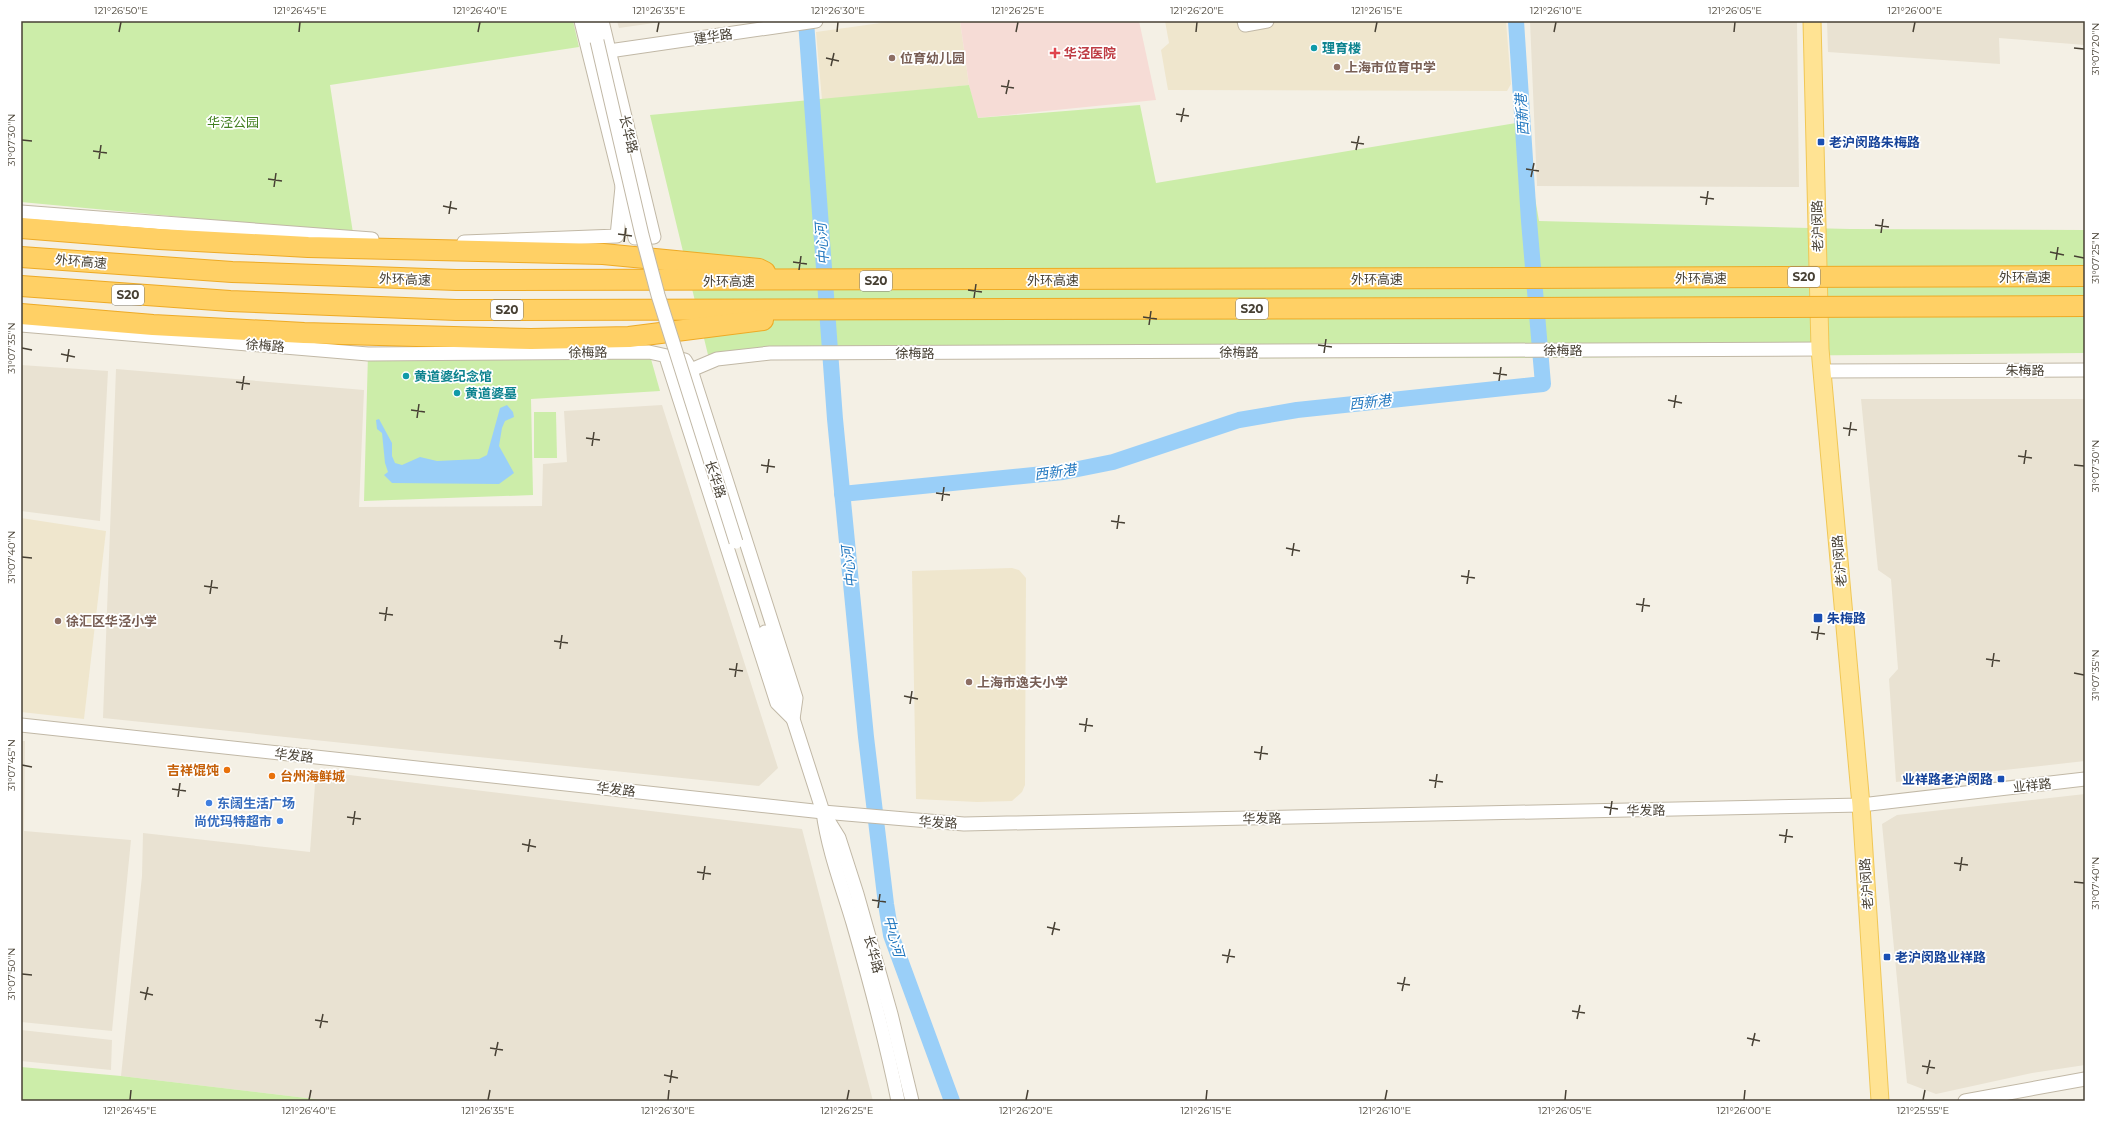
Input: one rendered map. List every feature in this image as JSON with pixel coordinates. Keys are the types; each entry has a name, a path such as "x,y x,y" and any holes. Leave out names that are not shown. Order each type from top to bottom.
{"highway":[{"path":"21,228 152,238 308,247 624,255 759,269 781,281"},
{"name":"外环高速","path":"21,256 236,272 456,280 838,281 2085,276"},
{"name":"S20","path":"21,286 234,302 456,310 2085,306"},
{"path":"21,314 146,324 304,333 455,338 587,339 643,336 760,322 780,310"}],"main road":[{"name":"老沪闵路","path":"1812,21 1821,371 1861,805 1880,1101"}],"street":[{"name":"长华路","path":"581,21 635,238 654,237 602,21"},
{"name":"长华路","path":"592,21 642,236 658,295 823,812 827,842 897,1067 904,1101"},
{"name":"建华路","path":"609,50 815,21"},
{"path":"1244,21 1244,25 1266,21"},
{"path":"21,212 423,243 617,236 622,187"},
{"name":"徐梅路","path":"21,325 368,354 648,352 685,360 691,370 717,359 770,353 1820,349"},
{"name":"长华路","path":"666,357 777,703 793,719"},
{"name":"长华路","path":"691,370 796,698 793,719"},
{"name":"朱梅路","path":"1821,371 2085,370"},
{"name":"华发路","path":"21,725 823,812 900,820 964,824 1861,805"},
{"name":"业祥路","path":"1861,805 2085,779"},
{"name":"长华路","path":"897,1067 898,1101"},
{"name":"长华路","path":"897,1067 912,1101"},
{"path":"1965,1101 2085,1079"}],"shaded area":[{"path":"617,21 668,21 619,28"},
{"name":"位育幼儿园","path":"895,21 960,21 969,85 822,100 816,32"},
{"name":"华泾医院","path":"960,21 1139,21 1156,100 977,118 969,85"},
{"name":"上海市位育中学","path":"1165,21 1506,21 1511,84 1507,91 1168,90 1161,50 1169,43"},
{"path":"1530,21 1797,21 1799,187 1537,186"},
{"path":"1827,21 2085,21 2085,45 1999,38 2000,64 1828,52"},
{"path":"21,365 108,371 100,521 21,511"},
{"path":"116,369 364,390 359,507 542,506 543,464 567,462 564,411 662,405 778,768 759,786 103,718"},
{"path":"1861,399 2085,399 2085,761 1896,782 1889,679 1898,669 1891,579 1878,570"},
{"name":"徐汇区华泾小学","path":"21,518 106,531 84,719 21,712"},
{"name":"上海市逸夫小学","path":"1012,568 1019,570 1026,578 1025,785 1022,792 1012,801 977,802 916,799 912,571"},
{"path":"21,741 25,741 24,831 131,840 112,1031 21,1022"},
{"path":"316,771 802,829 873,1101 331,1101 121,1076 142,876 143,833 310,852"},
{"path":"2085,794 2085,1065 2032,1073 1936,1094 1907,1083 1882,824 1897,815"},
{"path":"21,1030 112,1040 111,1070 21,1061"}],"green space":[{"name":"华泾公园","path":"21,21 573,21 579,47 330,85 353,233 21,202"},
{"path":"969,85 978,118 1140,105 1156,183 1522,122 1539,221 1850,229 2085,230 2085,353 1530,358 709,359 650,115"},
{"path":"649,352 660,391 531,399 533,495 364,501 368,354"},
{"path":"534,412 556,412 557,458 534,458"},
{"path":"21,1067 121,1076 331,1101 21,1101"}],"water":[{"path":"507,405 513,412 514,417 505,421 502,428 499,446 514,473 499,484 392,483 384,475 388,472 385,463 382,433 377,429 376,420 379,419 392,443 392,456 395,463 402,465 420,457 437,461 479,459 487,455 500,408"}],"waterway":[{"name":"中心河","path":"806,21 835,419 866,737 886,904 891,935 952,1101"},
{"name":"西新港","path":"842,494 1063,472 1113,462 1239,420 1297,410 1543,384 1529,221 1516,21"}],"place":[{"name":"理育楼","path":"1314,48"},
{"name":"华泾医院","path":"1055,53"},
{"name":"位育幼儿园","path":"892,58"},
{"name":"上海市位育中学","path":"1337,67"},
{"name":"老沪闵路朱梅路","path":"1821,142"},
{"name":"黄道婆纪念馆","path":"406,376"},
{"name":"黄道婆墓","path":"457,393"},
{"name":"朱梅路","path":"1818,618"},
{"name":"徐汇区华泾小学","path":"58,621"},
{"name":"上海市逸夫小学","path":"969,682"},
{"name":"吉祥馄饨","path":"227,770"},
{"name":"台州海鲜城","path":"272,776"},
{"name":"业祥路老沪闵路","path":"2001,779"},
{"name":"东阔生活广场","path":"209,803"},
{"name":"尚优玛特超市","path":"280,821"},
{"name":"老沪闵路业祥路","path":"1887,957"}]}
